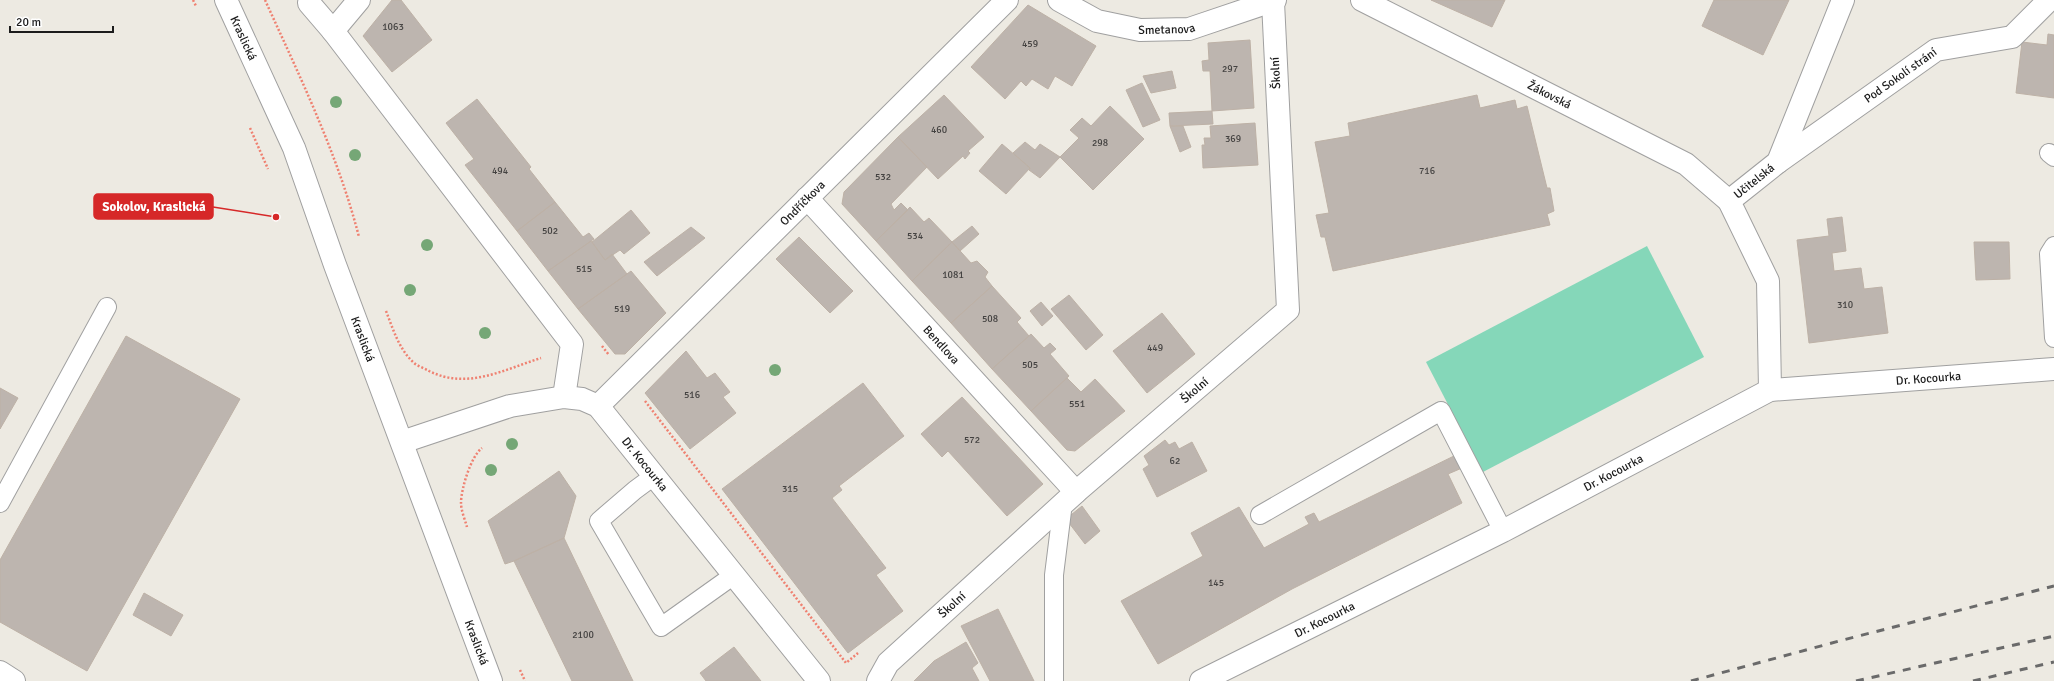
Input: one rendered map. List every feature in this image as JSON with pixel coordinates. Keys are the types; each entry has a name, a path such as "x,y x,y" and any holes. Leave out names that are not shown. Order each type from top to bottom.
{"street":[{"name":"Kraslická","path":"226,0 294,148 335,265 491,681"},
{"path":"333,32 360,0"},
{"name":"Ondříčkova","path":"598,406 1008,0"},
{"name":"Smetanova","path":"1059,0 1097,21 1140,30 1189,29 1274,1"},
{"name":"Žákovská","path":"1362,0 1686,164 1729,201"},
{"name":"Učitelská","path":"1770,390 1768,281 1729,201 1778,162 1843,0"},
{"name":"Pod Sokolí strání","path":"1778,162 1936,50 2012,37 2049,0"},
{"name":"Školní","path":"878,681 888,663 1070,498 1288,310 1274,1"},
{"path":"309,3 333,32 572,344 564,397"},
{"name":"Bendlova","path":"808,198 1070,498"},
{"name":"Dr. Kocourka","path":"1201,681 1504,531 1770,390 2054,369"},
{"name":"Dr. Kocourka","path":"402,442 510,406 564,397 582,399 598,406 820,681"},
{"path":"0,672 14,681"}],"lane":[{"path":"2054,246 2049,254 2054,338"},
{"path":"0,503 108,307"},
{"path":"1260,515 1442,411 1504,531"},
{"path":"654,476 599,521 661,628 734,575"},
{"path":"1054,681 1056,676 1054,575 1070,498"}],"path":[{"path":"265,0 309,98 351,207 360,241"},
{"path":"384,306 399,343 413,363 439,376 457,380 473,379 557,352 571,353"},
{"path":"600,344 846,662 859,653"}],"green space":[{"path":"1647,246 1704,357 1483,472 1426,362"}],"building":[{"path":"392,0 401,0 432,40 392,72 363,36"},
{"path":"1431,0 1505,0 1492,27"},
{"path":"1714,0 1789,0 1763,55 1702,26"},
{"path":"1028,5 1096,46 1072,86 1055,76 1048,89 1032,79 1026,86 1021,81 1005,99 971,67"},
{"path":"2048,34 2054,35 2054,98 2016,93 2022,42 2047,45"},
{"path":"1250,40 1254,108 1212,111 1210,71 1203,71 1202,61 1209,60 1208,43"},
{"path":"1172,71 1176,88 1151,93 1143,76"},
{"path":"1142,83 1160,120 1143,127 1126,90"},
{"path":"944,95 984,137 968,151 970,153 965,159 963,156 938,179 898,137"},
{"path":"1477,95 1480,108 1515,100 1517,109 1527,106 1547,188 1550,188 1554,211 1547,214 1550,225 1333,271 1325,237 1321,237 1316,215 1329,213 1315,142 1350,136 1348,123"},
{"path":"477,99 531,167 529,169 555,202 517,231 465,165 474,159 446,123"},
{"path":"1110,106 1144,139 1093,190 1060,157 1079,138 1070,130 1082,118 1091,126"},
{"path":"1212,111 1213,124 1170,126 1169,113"},
{"path":"1255,123 1258,165 1203,168 1202,145 1205,145 1204,138 1211,138 1210,126"},
{"path":"1170,126 1183,126 1191,147 1180,152"},
{"path":"898,137 927,167 891,204 894,210 901,203 908,210 876,241 842,204 844,192"},
{"path":"1025,142 1035,150 1040,144 1060,157 1040,178 1029,170 1030,168 1013,153"},
{"path":"1002,144 1030,168 1006,194 979,171"},
{"path":"555,202 583,237 589,233 594,239 548,271 517,231"},
{"path":"910,207 924,222 929,218 952,242 912,281 876,241"},
{"path":"631,210 650,233 624,254 620,250 605,260 592,242"},
{"path":"1842,217 1846,251 1832,253 1834,271 1861,268 1864,289 1882,287 1888,333 1809,343 1797,240 1829,236 1827,219"},
{"path":"972,226 979,234 960,251 952,242"},
{"path":"691,227 705,238 657,276 644,262"},
{"path":"799,237 853,291 830,313 776,259"},
{"path":"591,241 605,260 612,254 627,274 578,309 548,271"},
{"path":"952,242 971,263 977,261 988,272 985,277 992,286 951,323 912,281"},
{"path":"1974,242 2009,242 2010,279 1976,280"},
{"path":"631,271 666,313 625,354 615,354 578,309"},
{"path":"992,286 1021,318 1017,322 1029,336 992,369 951,323"},
{"path":"1069,295 1103,335 1086,350 1051,309"},
{"path":"1041,302 1053,316 1042,326 1030,311"},
{"path":"1162,313 1195,354 1147,393 1113,351"},
{"path":"1031,334 1044,348 1050,343 1056,349 1050,354 1069,376 1031,411 992,369"},
{"path":"126,336 240,399 87,671 0,622 0,560"},
{"path":"686,351 707,378 715,373 730,392 723,397 736,413 690,449 645,393"},
{"path":"1067,378 1081,392 1095,379 1125,411 1075,451 1067,450 1031,411"},
{"path":"863,383 904,436 839,486 842,490 832,498 886,568 876,575 903,611 848,653 722,489"},
{"path":"0,388 18,398 0,429"},
{"path":"962,397 1043,484 1007,516 948,451 942,457 921,434"},
{"path":"1165,440 1169,445 1175,442 1179,449 1192,442 1207,471 1157,497 1143,469 1149,465 1144,456"},
{"path":"1456,455 1462,468 1448,474 1462,503 1292,589 1158,664 1121,601 1203,556 1191,533 1239,507 1264,548 1309,524 1305,517 1314,513 1319,522"},
{"path":"559,471 576,496 564,538 505,564 488,521"},
{"path":"1082,506 1100,531 1085,544 1066,519"},
{"path":"564,538 633,681 572,681 514,561"},
{"path":"144,593 183,615 171,636 133,615"},
{"path":"998,609 1034,681 990,681 961,626"},
{"path":"966,642 978,663 972,668 979,681 914,681 934,661"},
{"path":"734,647 761,681 706,681 700,673"}],"railway":[{"path":"1691,681 2054,586"},
{"path":"1856,681 2054,636"},
{"path":"1973,681 2054,662"}],"place":[{"name":"Sokolov, Kraslická","path":"276,217"}]}
